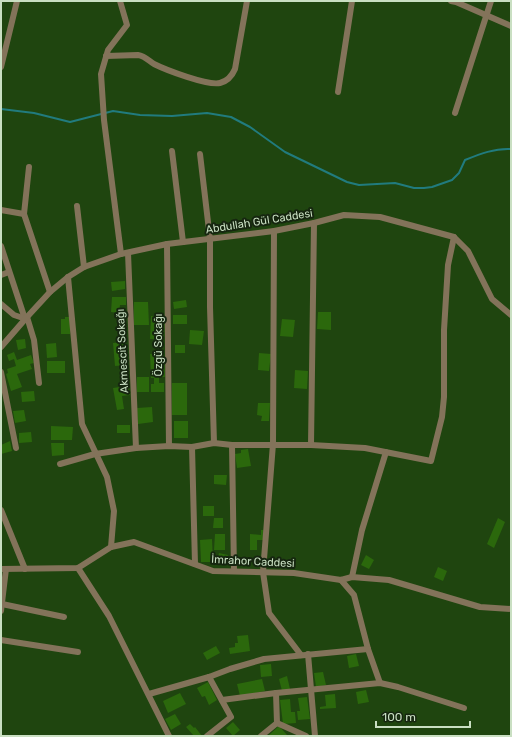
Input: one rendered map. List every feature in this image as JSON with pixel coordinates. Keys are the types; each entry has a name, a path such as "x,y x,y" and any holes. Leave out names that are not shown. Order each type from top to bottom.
{"street":[{"path":"1,67 17,1"},
{"path":"120,1 127,25 108,50 101,74 104,120 121,254"},
{"path":"106,56 143,56 153,64 172,72 214,84 222,82 229,78 235,69 247,1"},
{"path":"338,92 352,1"},
{"path":"451,1 511,26"},
{"path":"455,113 491,1"},
{"path":"172,152 183,242"},
{"path":"200,154 210,239 210,307 214,443"},
{"path":"29,167 24,214 50,292"},
{"path":"77,206 84,267"},
{"path":"1,210 24,214"},
{"name":"Abdullah Gül Caddesi","path":"1,347 25,318 50,292 68,277 84,267 121,254 167,244 274,231 344,215 380,217 454,237"},
{"path":"311,445 314,223"},
{"path":"274,231 273,444 264,572 269,613 300,655"},
{"path":"454,237 468,251 492,299 511,315"},
{"path":"60,464 95,454 136,448 169,446 192,447 214,443 232,445 273,444 365,448 431,461 442,417 444,397 444,330 448,264 454,237"},
{"name":"Özgü Sokağı","path":"167,244 169,446"},
{"path":"1,246 25,318 34,340 39,383"},
{"name":"Akmescit Sokağı","path":"128,253 136,448"},
{"path":"1,275 9,272"},
{"path":"68,277 82,424 107,477 114,511 111,547"},
{"path":"1,304 14,315 25,318"},
{"path":"1,372 16,448"},
{"path":"232,445 234,571"},
{"path":"192,447 195,564"},
{"path":"352,577 362,530 386,452"},
{"path":"1,510 25,569"},
{"name":"İmrahor Caddesi","path":"78,568 111,547 134,542 213,571 294,573 341,580 352,577 389,580 480,607 511,609"},
{"path":"1,611 4,569 78,568 109,616 169,736"},
{"path":"341,580 354,595 368,649 380,683"},
{"path":"2,604 64,617"},
{"path":"1,640 78,652"},
{"path":"149,694 209,677 264,659 368,649"},
{"path":"308,654 315,736"},
{"path":"207,736 232,717 209,677"},
{"path":"222,700 380,683 398,687 464,708"},
{"path":"276,693 277,723"},
{"path":"261,736 277,723"},
{"path":"277,723 306,736"}],"building":[{"path":"125,281 125,289 112,291 111,282"},
{"path":"112,297 126,297 126,305 120,305 119,313 111,312"},
{"path":"186,300 187,307 174,309 173,302"},
{"path":"134,302 148,302 149,325 134,325"},
{"path":"318,312 331,312 331,330 317,329"},
{"path":"173,315 187,315 187,324 173,324"},
{"path":"151,316 165,317 164,339 150,339"},
{"path":"65,317 71,317 70,334 61,334 61,319 65,319"},
{"path":"282,319 295,320 293,337 280,336"},
{"path":"190,330 204,331 202,345 189,344"},
{"path":"25,339 26,348 18,350 16,340"},
{"path":"126,342 127,365 115,366 113,343"},
{"path":"56,343 57,357 47,358 46,344"},
{"path":"175,345 185,345 185,353 175,353"},
{"path":"14,352 17,360 31,355 34,363 30,364 32,369 17,374 22,387 11,391 6,374 8,373 7,369 16,366 14,359 9,361 7,355"},
{"path":"164,353 165,377 159,377 159,383 164,383 164,392 151,392 151,384 154,384 154,378 151,378 150,354"},
{"path":"259,353 271,354 269,371 258,370"},
{"path":"47,361 65,361 65,373 47,373"},
{"path":"295,370 308,371 307,389 294,388"},
{"path":"137,377 149,377 149,392 137,392"},
{"path":"128,383 130,395 122,396 124,409 117,410 113,388 120,387 119,385"},
{"path":"172,383 187,383 187,415 172,415"},
{"path":"34,391 35,401 22,402 21,392"},
{"path":"258,403 270,403 269,421 261,421 262,416 257,415"},
{"path":"152,407 153,422 138,424 137,408"},
{"path":"24,410 26,421 15,423 13,411"},
{"path":"174,421 188,421 188,438 174,438"},
{"path":"117,425 130,425 130,433 117,433"},
{"path":"51,426 73,427 72,440 51,440"},
{"path":"31,432 32,442 19,443 19,433"},
{"path":"10,441 12,451 1,454 1,445"},
{"path":"51,443 64,443 64,455 52,456"},
{"path":"248,449 251,466 237,468 235,454 241,453 241,450"},
{"path":"214,475 227,475 226,485 214,484"},
{"path":"203,506 214,506 214,516 203,516"},
{"path":"214,518 223,518 223,528 213,528"},
{"path":"498,518 505,522 494,548 487,544"},
{"path":"261,530 265,530 265,540 257,540 257,550 250,550 250,534 261,535"},
{"path":"215,534 225,534 225,550 214,550"},
{"path":"212,539 213,562 201,562 200,540"},
{"path":"219,553 228,555 226,563 217,561"},
{"path":"366,555 374,560 369,569 361,565"},
{"path":"438,567 447,571 443,581 434,577"},
{"path":"248,635 250,651 230,654 229,648 235,647 235,643 238,643 237,636"},
{"path":"216,646 220,653 207,660 203,653"},
{"path":"356,654 359,666 349,668 347,656"},
{"path":"271,664 272,676 261,677 260,665"},
{"path":"323,672 326,685 316,687 314,673"},
{"path":"287,676 290,689 282,691 279,679"},
{"path":"262,679 265,691 240,696 237,684"},
{"path":"208,682 217,700 209,705 205,696 202,697 197,688"},
{"path":"366,690 369,702 358,704 356,692"},
{"path":"180,693 186,704 168,713 163,701"},
{"path":"335,694 336,708 320,709 320,707 326,706 325,695"},
{"path":"307,697 310,719 298,720 297,711 300,711 298,698"},
{"path":"290,699 291,712 295,712 296,723 283,724 280,700"},
{"path":"175,714 181,724 171,730 165,719"},
{"path":"233,722 240,730 233,736 226,728"},
{"path":"190,724 194,728 195,727 202,736 194,736 186,727"},
{"path":"279,726 287,735 268,736"}],"waterway":[{"path":"1,109 34,113 70,122 113,111 140,115 172,116 207,113 231,117 250,127 285,152 347,182 359,185 395,183 414,188 432,187 452,180 459,173 465,160 493,150 511,149"}]}
